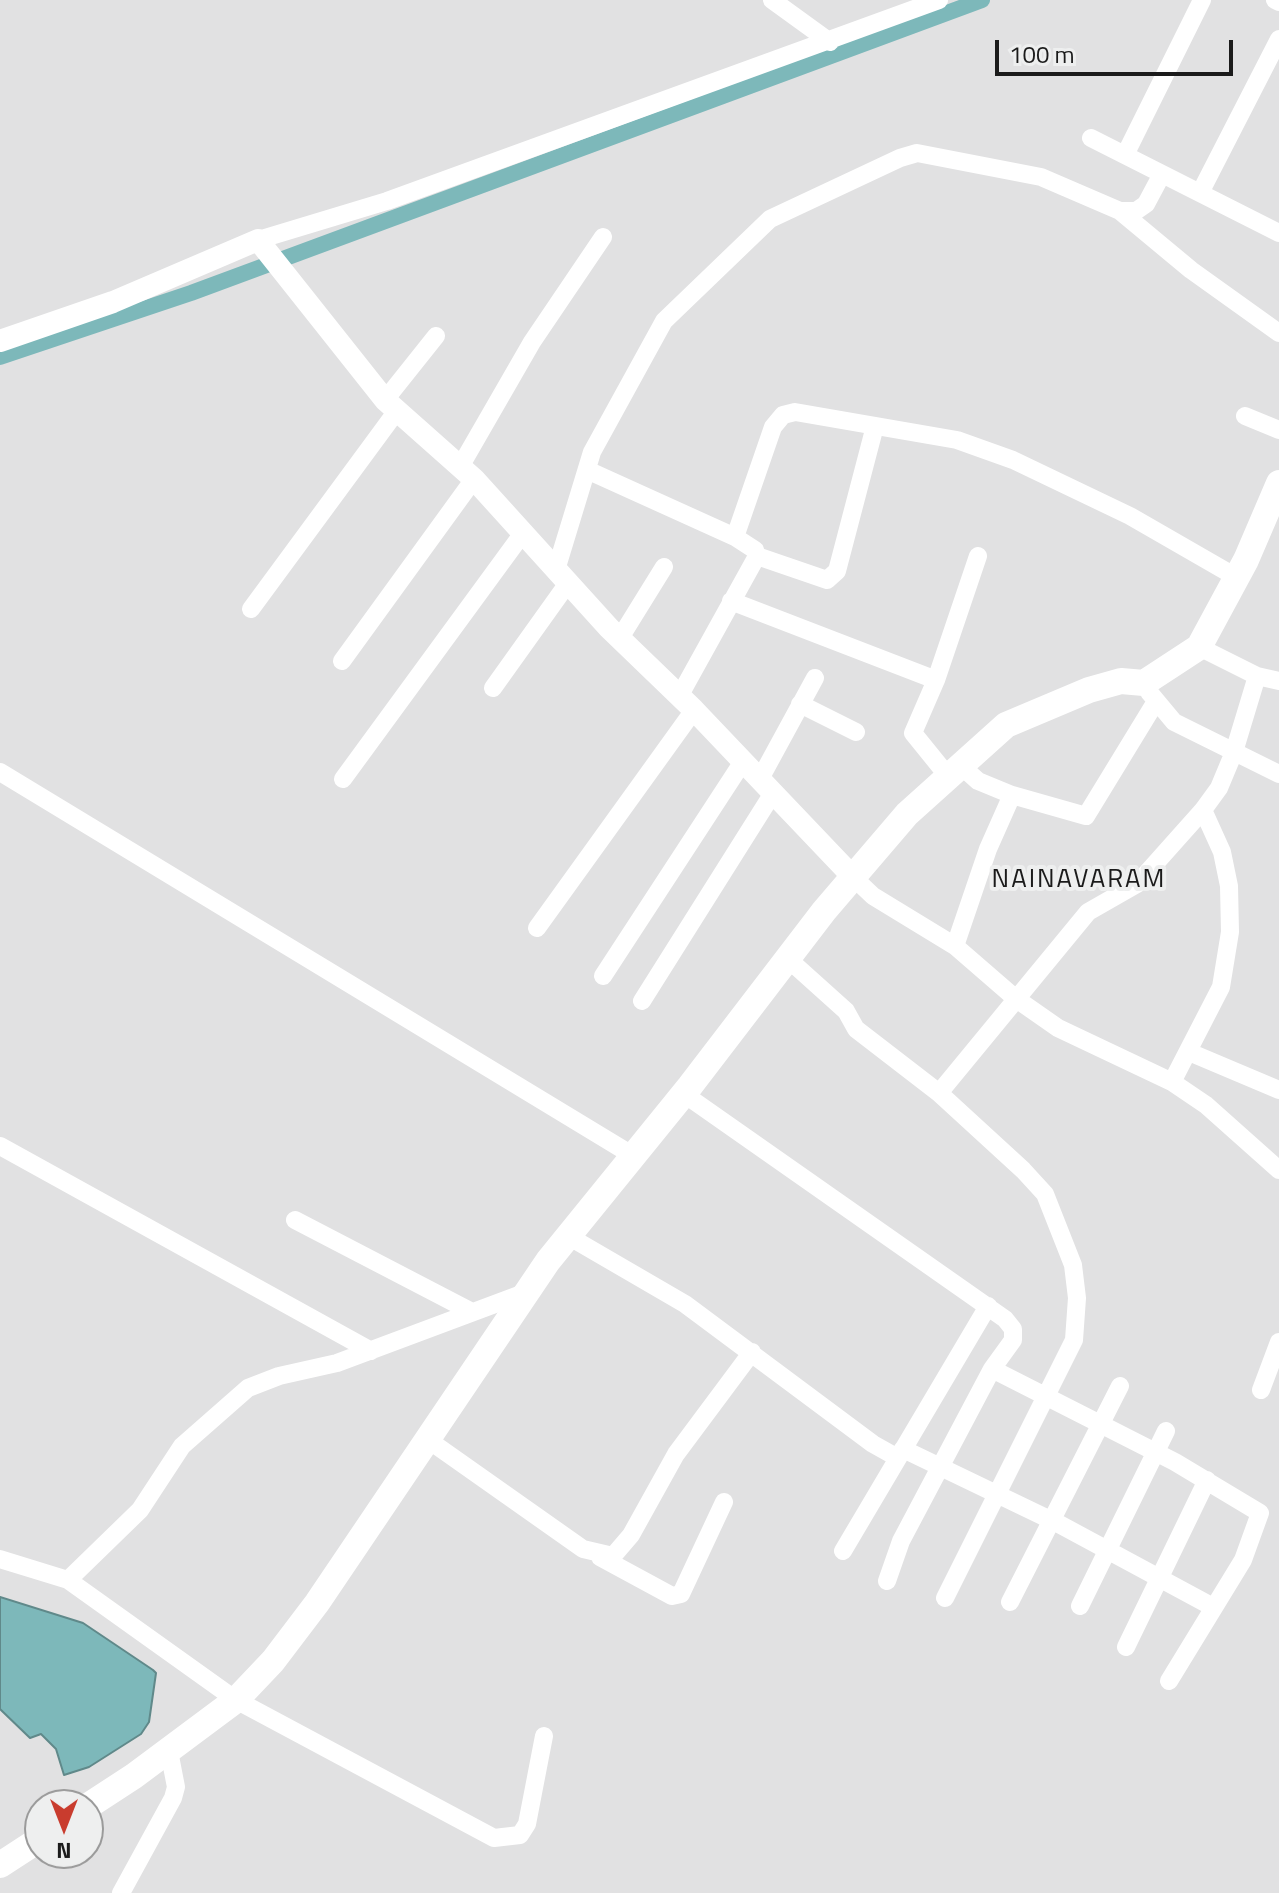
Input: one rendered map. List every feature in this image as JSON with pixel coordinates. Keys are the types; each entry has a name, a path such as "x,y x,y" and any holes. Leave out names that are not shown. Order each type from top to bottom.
{"main road":[{"path":"104,1795 236,1700 273,1661 317,1603 568,1236 684,1094 787,958 907,814 1006,725 1089,690 1121,681 1149,693 1199,647 1272,518 1279,483"},
{"path":"0,1865 24,1849"}],"street":[{"path":"772,0 830,42"},
{"path":"1125,155 1202,0"},
{"path":"0,341 830,42 935,1"},
{"path":"1200,193 1279,39"},
{"path":"1091,138 1200,193 1277,224"},
{"path":"493,688 562,576 587,470 599,436 664,321 770,219 785,210 917,153 1041,177 1120,211 1191,270 1279,333"},
{"path":"1120,211 1136,211 1146,204 1162,174"},
{"path":"342,661 467,473 532,342 603,237"},
{"path":"262,246 390,406 467,473 620,638 687,702 742,763 873,896 955,946 1015,998 1081,1041 1172,1082 1206,1105 1279,1170"},
{"path":"251,609 436,336"},
{"path":"735,537 773,427 783,415 795,412 957,440 1013,460 1130,516 1236,577"},
{"path":"1245,416 1279,430"},
{"path":"757,556 827,580 837,571 875,426"},
{"path":"537,928 687,702 702,660 757,556 755,550 735,537 587,470"},
{"path":"343,779 523,533"},
{"path":"978,556 936,680 913,733 953,770 1012,795 1086,816 1149,693 1174,722 1279,774"},
{"path":"620,638 664,567"},
{"path":"731,601 936,680"},
{"path":"1199,647 1257,676 1279,681"},
{"path":"939,1093 1088,912 1137,884 1203,810 1219,788 1234,752 1257,676"},
{"path":"642,1001 767,786 800,704 815,678"},
{"path":"800,704 856,732"},
{"path":"603,976 742,763"},
{"path":"0,772 632,1155"},
{"path":"955,946 988,849 1012,795"},
{"path":"1172,1082 1221,987 1230,932 1229,886 1222,852 1203,810"},
{"path":"787,958 846,1011 856,1029 939,1093 1045,1194 1073,1265 1077,1298 1074,1340 945,1598"},
{"path":"1189,1052 1277,1084"},
{"path":"684,1094 988,1306 1013,1329 1013,1340 992,1369 901,1541 887,1581"},
{"path":"0,1146 371,1351"},
{"path":"295,1220 472,1312"},
{"path":"568,1236 685,1304 873,1444 997,1492 1213,1607"},
{"path":"68,1580 148,1500 182,1446 248,1388 279,1376 322,1368 527,1292"},
{"path":"843,1551 988,1306"},
{"path":"1261,1390 1279,1342"},
{"path":"597,1555 613,1556 623,1548 676,1454 752,1352"},
{"path":"992,1369 1156,1452 1260,1513 1243,1560 1169,1681"},
{"path":"1010,1602 1120,1386"},
{"path":"1080,1606 1166,1431"},
{"path":"427,1439 583,1549 672,1596 681,1594 724,1502"},
{"path":"1126,1647 1207,1480"},
{"path":"0,1559 68,1580 236,1700 494,1838 520,1835 527,1824 544,1736"},
{"path":"121,1893 173,1798 176,1787 169,1751"}],"water":[{"path":"0,1597 83,1623 153,1670 156,1673 149,1722 141,1734 89,1767 64,1775 56,1749 41,1734 30,1738 0,1709"}],"waterway":[{"path":"0,357 191,293 982,0"}],"district":[{"name":"NAINAVARAM","path":"1079,881"}]}
